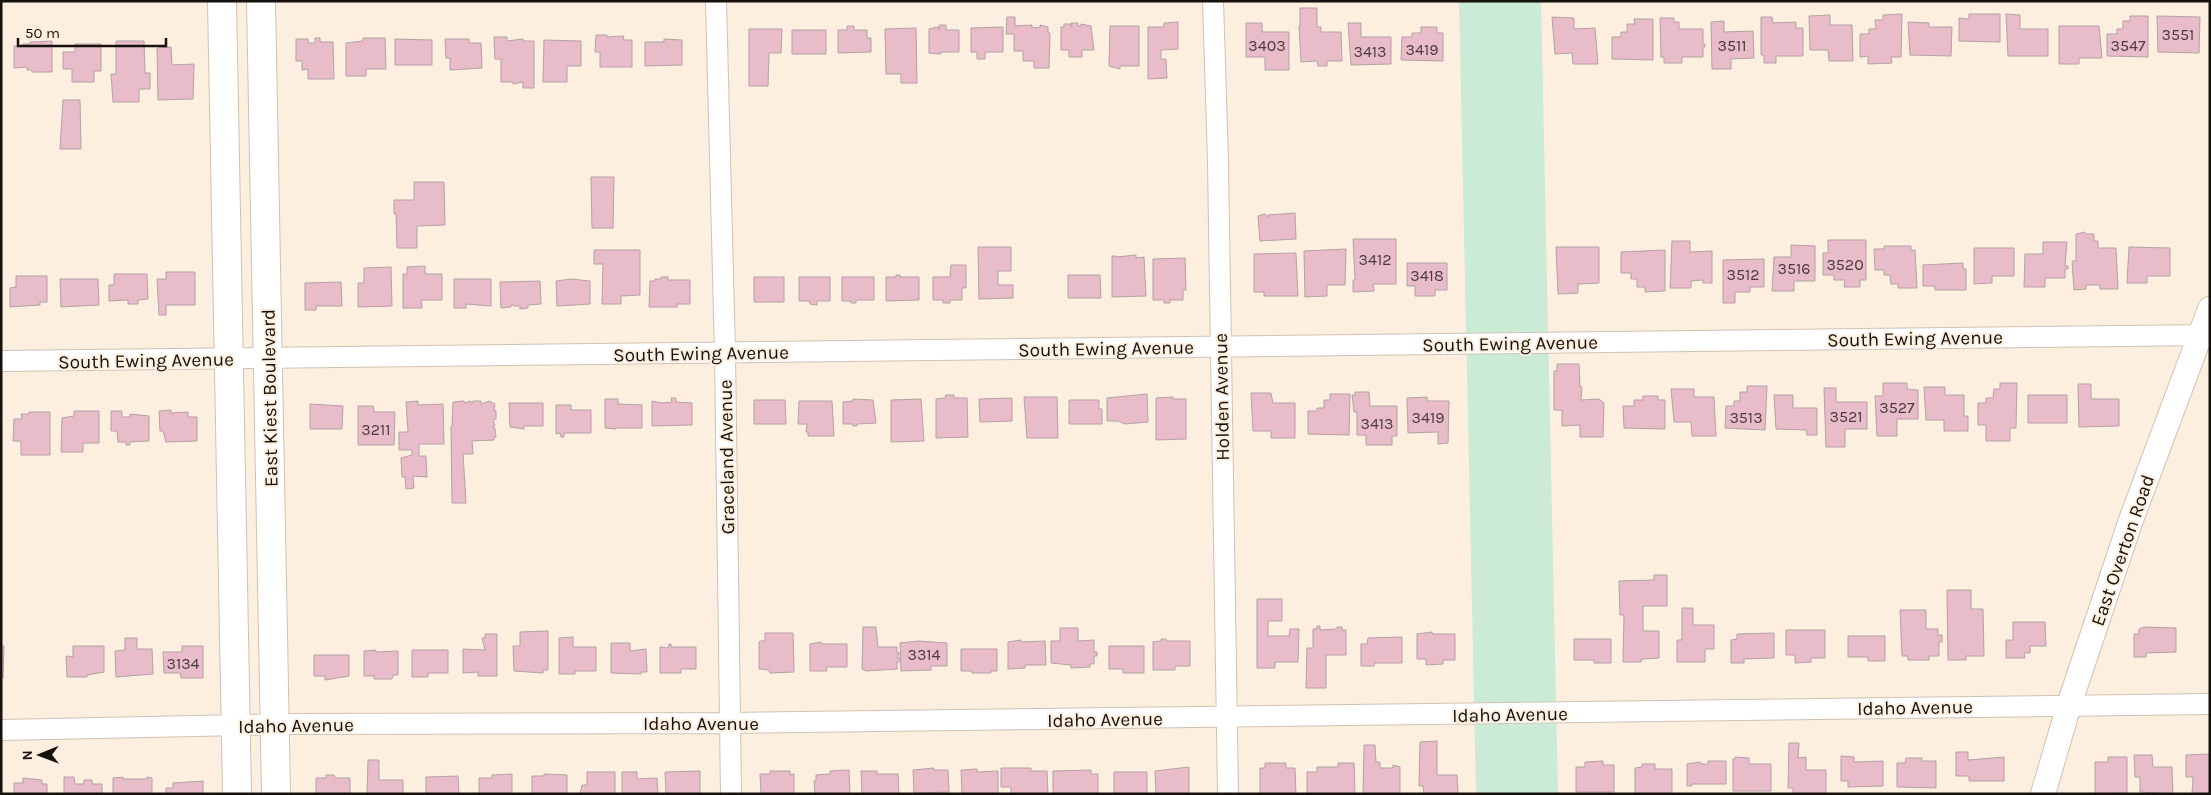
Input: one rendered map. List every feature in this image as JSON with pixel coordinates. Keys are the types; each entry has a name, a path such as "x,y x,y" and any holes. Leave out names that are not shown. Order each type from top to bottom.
{"main road":[{"name":"East Kiest Boulevard","path":"222,1 237,794"},
{"name":"East Kiest Boulevard","path":"262,1 276,794"}],"street":[{"name":"Graceland Avenue","path":"716,1 725,353 731,794"},
{"name":"Holden Avenue","path":"1213,1 1228,794"},
{"name":"East Overton Road","path":"2042,794 2069,705 2131,520 2205,335 2210,309"},
{"name":"South Ewing Avenue","path":"1,361 2205,335"},
{"name":"Idaho Avenue","path":"1,730 275,724 729,723 2210,704"}],"green space":[{"path":"1459,1 1541,1 1558,794 1476,794"}],"building":[{"path":"1300,8 1317,8 1317,27 1321,27 1321,32 1341,32 1342,61 1327,61 1327,66 1318,66 1317,61 1301,62"},
{"path":"1902,14 1901,57 1891,57 1892,63 1868,64 1868,56 1860,57 1860,34 1869,34 1869,29 1876,29 1875,20 1883,20 1883,15"},
{"path":"1969,14 2000,14 2000,42 1959,41 1959,18 1969,19"},
{"path":"2006,14 2020,15 2020,29 2048,29 2048,56 2008,56"},
{"path":"1830,15 1830,25 1852,25 1853,61 1829,61 1828,50 1810,50 1809,16"},
{"path":"2130,16 2148,16 2148,57 2107,56 2107,34 2117,34 2117,29 2123,29 2123,21 2130,21"},
{"path":"2157,16 2200,17 2199,53 2158,52"},
{"path":"1007,17 1015,17 1015,26 1032,25 1031,27 1040,28 1040,25 1048,27 1048,33 1050,33 1049,68 1034,68 1034,61 1023,61 1023,51 1014,51 1014,34 1006,34"},
{"path":"1552,17 1574,18 1574,29 1595,28 1598,64 1573,64 1572,53 1555,54"},
{"path":"1761,17 1772,17 1773,23 1796,22 1796,28 1803,28 1803,56 1776,56 1776,63 1764,63 1764,55 1761,55"},
{"path":"1660,18 1674,18 1674,22 1679,22 1679,29 1703,29 1703,44 1705,44 1705,47 1703,47 1703,57 1682,57 1682,63 1664,63 1664,57 1661,57"},
{"path":"1634,19 1653,19 1653,60 1612,59 1612,37 1621,37 1621,32 1627,32 1627,24 1635,24"},
{"path":"1724,21 1724,32 1753,31 1754,58 1731,59 1731,69 1712,69 1711,22"},
{"path":"1178,22 1178,49 1161,50 1161,59 1166,59 1167,78 1148,79 1148,27 1164,27 1164,23"},
{"path":"1908,22 1929,23 1929,27 1952,27 1951,56 1910,55"},
{"path":"1071,23 1078,23 1078,26 1081,26 1081,24 1091,26 1094,50 1082,50 1082,57 1069,57 1069,50 1061,50 1061,27 1064,27 1064,24 1070,24 1071,27"},
{"path":"1246,23 1262,23 1262,32 1289,32 1289,70 1265,70 1265,57 1246,57"},
{"path":"1348,23 1361,23 1361,37 1391,37 1391,64 1351,65"},
{"path":"939,25 946,25 946,30 959,30 959,52 929,53 929,29 938,27 939,30"},
{"path":"847,26 854,26 854,30 867,30 867,38 871,38 871,52 838,53 838,30 847,30"},
{"path":"1110,26 1139,26 1139,66 1120,66 1120,69 1109,66"},
{"path":"2059,26 2099,26 2102,58 2079,58 2079,64 2059,64"},
{"path":"1003,27 1003,52 985,52 985,59 977,59 977,52 971,52 971,28"},
{"path":"1421,27 1437,27 1437,33 1443,33 1443,61 1401,60 1402,37 1412,37 1412,33 1421,33"},
{"path":"916,28 917,83 901,83 901,74 886,74 885,29"},
{"path":"749,29 782,29 781,53 769,53 768,86 749,86"},
{"path":"792,30 826,30 826,54 792,54"},
{"path":"596,35 607,35 607,37 624,36 623,40 632,40 632,67 600,67 600,52 595,52"},
{"path":"494,37 507,37 507,41 523,39 523,41 534,41 534,88 523,88 523,82 513,84 513,82 501,82 501,59 495,59"},
{"path":"315,38 320,38 320,42 333,42 334,79 308,79 308,69 302,70 302,61 296,61 296,39 308,39 308,43 315,43"},
{"path":"363,38 385,38 386,69 366,69 366,76 346,76 346,43 363,41"},
{"path":"395,39 432,40 432,65 395,65"},
{"path":"445,39 469,39 469,43 481,43 482,68 450,70 450,58 446,58"},
{"path":"664,39 682,40 682,65 645,66 645,42 664,42"},
{"path":"544,40 581,41 581,66 567,66 567,82 543,82"},
{"path":"52,41 52,72 32,72 32,70 27,70 27,67 14,68 14,46 23,46 23,44 30,44 30,42"},
{"path":"116,41 144,41 145,73 150,73 150,89 139,89 139,102 113,102 111,74 116,74"},
{"path":"75,44 101,44 101,71 94,71 94,82 72,82 72,69 63,69 63,52 75,52"},
{"path":"171,47 172,65 194,64 193,99 158,100 157,48"},
{"path":"63,100 80,100 81,149 60,149"},
{"path":"591,177 614,177 613,228 592,228"},
{"path":"414,182 444,182 445,225 417,226 417,248 397,248 394,200 414,200"},
{"path":"1295,213 1296,239 1260,241 1258,216 1265,214 1268,218 1268,215"},
{"path":"2085,232 2085,234 2094,234 2094,241 2098,241 2098,248 2116,248 2118,289 2100,289 2100,285 2086,285 2086,289 2074,290 2072,261 2076,261 2076,234"},
{"path":"1353,239 1396,239 1396,284 1373,284 1374,291 1353,292 1353,280 1355,280"},
{"path":"1828,240 1866,240 1866,280 1860,280 1860,287 1844,287 1845,280 1834,280 1834,275 1823,275 1823,253 1828,253"},
{"path":"1672,241 1690,241 1690,252 1712,251 1712,283 1703,283 1703,280 1691,281 1691,288 1670,288"},
{"path":"2043,242 2067,242 2065,266 2068,266 2068,269 2065,269 2065,278 2045,278 2045,287 2024,287 2025,254 2043,254"},
{"path":"1791,245 1815,246 1815,281 1794,281 1794,291 1772,291 1774,257 1791,257"},
{"path":"1884,246 1911,246 1911,251 1915,250 1917,288 1898,288 1898,284 1891,284 1890,275 1884,275 1884,270 1875,270 1874,249 1884,249"},
{"path":"978,247 1011,247 1011,271 998,271 998,285 1013,285 1013,298 979,299"},
{"path":"1556,247 1599,247 1599,283 1578,284 1578,293 1558,294"},
{"path":"2129,247 2170,248 2170,276 2147,276 2147,283 2127,283"},
{"path":"1974,248 2014,248 2014,276 1992,276 1992,283 1974,284"},
{"path":"1346,249 1345,285 1327,285 1327,296 1305,297 1304,251"},
{"path":"594,250 640,250 640,295 621,296 621,304 602,304 603,264 594,264"},
{"path":"1665,250 1665,291 1645,292 1645,287 1637,287 1637,279 1631,279 1631,273 1621,273 1621,252"},
{"path":"1296,253 1298,296 1264,296 1264,292 1254,292 1254,254"},
{"path":"1136,255 1136,258 1144,257 1146,296 1112,297 1112,256"},
{"path":"1185,258 1186,290 1183,290 1183,300 1170,300 1170,303 1164,303 1164,300 1153,300 1153,259"},
{"path":"1764,259 1764,287 1750,287 1750,292 1735,292 1735,303 1723,303 1723,260"},
{"path":"1407,263 1447,263 1447,290 1435,290 1435,296 1415,296 1415,286 1407,286"},
{"path":"1963,263 1963,269 1966,269 1966,290 1935,290 1935,286 1923,286 1923,265"},
{"path":"951,265 966,265 966,288 962,288 962,300 950,300 950,303 943,303 943,300 933,300 933,277 950,277"},
{"path":"425,266 425,274 442,274 442,300 421,300 422,308 403,308 403,274 407,274 407,267"},
{"path":"391,267 392,306 358,307 358,283 364,283 364,268"},
{"path":"166,272 195,272 195,305 166,305 166,315 159,315 157,279 166,279"},
{"path":"114,274 147,274 148,299 138,300 138,304 128,304 128,300 109,301 109,285 114,285"},
{"path":"896,275 900,275 900,277 919,277 919,300 886,301 886,277 896,277"},
{"path":"1068,275 1100,275 1101,298 1068,298"},
{"path":"16,276 47,276 47,302 40,302 40,305 10,307 10,288 16,287"},
{"path":"661,277 668,277 668,280 690,280 690,304 677,304 677,307 649,307 650,281 661,279"},
{"path":"754,277 784,277 784,302 754,302"},
{"path":"799,277 830,277 830,301 817,301 817,305 810,304 810,301 799,301"},
{"path":"842,277 874,277 874,300 856,300 856,303 842,301"},
{"path":"60,279 98,279 99,305 61,307"},
{"path":"454,279 491,279 491,306 466,304 466,308 454,308"},
{"path":"571,279 590,281 590,304 557,306 556,281"},
{"path":"540,281 541,304 528,305 528,308 520,309 520,306 514,305 501,308 500,282"},
{"path":"341,282 342,306 316,306 316,310 305,310 305,283"},
{"path":"1557,364 1579,364 1580,387 1582,387 1581,400 1599,399 1604,403 1603,437 1580,437 1580,425 1562,426 1562,410 1554,410 1554,371 1557,371"},
{"path":"1883,383 1907,383 1907,389 1918,390 1918,419 1897,419 1897,436 1877,436 1875,396 1883,396"},
{"path":"2000,383 2017,383 2016,428 2010,428 2010,441 1986,441 1986,425 1978,425 1978,403 1986,403 1986,398 1993,398 1994,389 2000,389"},
{"path":"2078,384 2091,384 2091,399 2119,399 2119,426 2079,427"},
{"path":"1747,386 1767,386 1765,430 1725,428 1726,406 1734,406 1734,401 1740,401 1740,392 1747,392"},
{"path":"1924,387 1945,387 1945,395 1964,395 1964,416 1968,416 1968,431 1944,431 1944,420 1926,420"},
{"path":"1824,388 1836,388 1836,402 1867,402 1867,429 1845,429 1845,447 1826,447"},
{"path":"1671,389 1694,389 1694,397 1714,397 1716,436 1692,436 1691,422 1674,422"},
{"path":"1355,392 1369,392 1370,406 1397,406 1397,436 1392,436 1392,445 1366,445 1366,435 1357,435 1357,412 1354,412 1352,395 1355,395"},
{"path":"1251,393 1271,393 1273,403 1295,403 1295,438 1271,438 1271,431 1253,431"},
{"path":"1147,394 1148,422 1125,424 1118,421 1107,421 1107,398"},
{"path":"1330,394 1350,394 1349,435 1308,434 1308,411 1317,411 1317,408 1324,408 1324,400 1330,400"},
{"path":"946,395 954,395 954,398 967,398 968,437 936,438 936,399 945,398"},
{"path":"1774,395 1793,395 1793,408 1817,408 1817,435 1807,435 1806,430 1776,429"},
{"path":"2028,395 2067,395 2067,423 2028,423"},
{"path":"1643,396 1658,396 1658,400 1665,400 1665,429 1624,428 1623,406 1634,406 1634,400 1643,400"},
{"path":"1024,397 1057,397 1058,438 1027,438"},
{"path":"1173,397 1173,399 1186,399 1186,439 1156,440 1156,398"},
{"path":"1427,397 1427,401 1449,401 1448,443 1438,444 1438,432 1408,433 1407,398"},
{"path":"671,398 676,398 676,402 692,403 692,425 652,426 652,401 672,402"},
{"path":"1012,398 1012,421 980,422 979,399"},
{"path":"605,399 618,399 618,404 642,405 642,428 605,428"},
{"path":"853,399 873,400 876,423 857,424 857,426 843,424 843,402 853,401"},
{"path":"921,399 924,441 891,442 891,400"},
{"path":"754,400 785,400 786,424 754,424"},
{"path":"1069,400 1099,400 1099,409 1102,409 1102,424 1069,424"},
{"path":"418,401 418,405 443,404 444,444 419,444 419,456 426,456 427,477 413,476 414,488 406,489 405,477 402,477 401,458 412,455 412,450 399,450 399,432 408,432 406,402"},
{"path":"464,401 464,403 471,401 473,403 473,401 481,401 481,404 489,401 495,404 496,419 493,420 495,426 493,428 495,428 496,437 494,437 494,440 472,441 473,454 463,454 466,503 452,503 451,427 453,402"},
{"path":"799,401 832,401 834,436 808,436 808,432 806,432 807,424 798,424"},
{"path":"509,403 543,403 543,426 524,426 524,429 510,427"},
{"path":"310,404 343,406 342,429 310,429"},
{"path":"556,405 571,405 571,410 591,410 591,433 564,433 564,437 561,437 560,433 556,434"},
{"path":"358,406 373,406 374,412 395,412 394,445 358,445"},
{"path":"171,410 171,413 188,412 188,417 197,417 197,441 166,442 163,431 160,431 159,411"},
{"path":"74,411 99,411 99,443 83,443 83,452 61,452 62,418 74,416"},
{"path":"111,411 122,411 122,417 130,417 130,414 149,416 149,441 130,442 130,445 126,445 126,442 118,442 117,431 111,431"},
{"path":"29,412 50,412 50,455 21,455 21,441 13,441 14,419 22,419 21,414 29,414"},
{"path":"1654,575 1667,575 1667,606 1643,606 1643,631 1659,631 1659,658 1642,659 1641,662 1623,662 1624,615 1620,615 1619,581 1654,580"},
{"path":"1947,590 1971,590 1971,609 1983,609 1984,656 1966,656 1966,660 1948,660"},
{"path":"1257,599 1282,599 1282,621 1268,621 1268,636 1289,636 1290,629 1299,629 1298,662 1275,662 1275,668 1257,668"},
{"path":"1682,608 1693,608 1693,625 1714,625 1714,649 1705,649 1705,662 1677,662 1677,640 1682,640"},
{"path":"1900,610 1926,610 1926,629 1938,629 1938,635 1942,635 1942,642 1939,642 1939,656 1929,656 1929,660 1908,660 1908,656 1902,656"},
{"path":"2013,622 2045,622 2046,646 2030,646 2030,653 2024,653 2025,658 2006,658 2006,640 2013,640"},
{"path":"1317,626 1320,626 1320,630 1342,627 1342,630 1346,630 1346,655 1326,655 1326,688 1306,688 1307,648 1313,648 1313,629 1317,629"},
{"path":"863,627 876,627 878,647 897,647 897,653 900,653 897,658 900,658 900,662 897,662 897,669 866,671 862,669"},
{"path":"2144,627 2176,628 2176,652 2146,653 2146,657 2134,657 2134,634 2139,634 2139,629"},
{"path":"1060,628 1078,628 1078,641 1094,640 1094,652 1097,652 1097,656 1094,656 1094,664 1090,664 1090,667 1071,668 1071,665 1051,663 1051,641 1060,641"},
{"path":"1786,630 1825,630 1825,658 1811,658 1811,662 1795,663 1795,655 1786,655"},
{"path":"548,631 548,670 543,670 543,673 514,671 513,646 520,646 520,632"},
{"path":"1432,632 1432,634 1455,634 1455,660 1443,660 1443,664 1426,665 1426,659 1417,659 1417,634"},
{"path":"765,633 793,633 794,672 770,673 769,670 759,669 759,643 760,641 765,641"},
{"path":"1774,633 1774,658 1744,659 1744,663 1731,663 1731,640 1737,639 1737,634"},
{"path":"485,634 497,634 497,676 478,676 478,672 463,673 463,649 485,650 482,638 485,638"},
{"path":"1848,636 1885,636 1885,661 1868,661 1868,657 1848,657"},
{"path":"573,637 573,647 596,647 596,671 575,671 575,674 559,674 559,638"},
{"path":"1402,637 1402,663 1375,663 1374,666 1361,666 1361,644 1367,644 1368,638"},
{"path":"125,638 137,638 137,649 152,649 153,674 116,677 115,651 125,650"},
{"path":"1161,639 1166,639 1166,641 1190,641 1190,666 1175,666 1175,670 1153,670 1153,642 1161,641"},
{"path":"1574,639 1611,639 1611,663 1594,663 1594,660 1574,660"},
{"path":"1021,640 1021,642 1045,641 1046,665 1025,665 1025,668 1008,669 1008,642"},
{"path":"918,641 947,643 947,666 931,666 931,670 901,671 900,643"},
{"path":"821,642 821,644 847,644 847,667 826,667 827,671 810,671 810,644"},
{"path":"611,643 630,643 630,651 646,649 647,672 641,672 641,674 611,673"},
{"path":"669,644 671,644 671,647 696,647 696,669 681,669 681,673 660,673 660,647 668,648"},
{"path":"1,646 4,646 3,678 1,678"},
{"path":"73,646 104,646 104,672 87,675 87,677 67,677 66,656 73,657"},
{"path":"182,646 203,646 203,678 181,678 180,673 164,673 163,652 182,652"},
{"path":"1109,646 1144,646 1144,673 1123,673 1123,669 1109,669"},
{"path":"961,649 997,649 997,671 991,671 991,673 972,673 972,671 961,671"},
{"path":"376,650 376,652 398,651 398,675 393,675 392,679 374,679 374,676 364,676 364,651"},
{"path":"412,650 448,650 448,673 428,673 428,677 412,677"},
{"path":"314,655 349,655 349,676 325,680 325,676 314,676"},
{"path":"1437,741 1437,775 1457,775 1458,794 1424,794 1423,786 1419,786 1420,742"},
{"path":"1789,743 1799,743 1798,758 1806,757 1806,770 1826,770 1826,794 1793,794 1793,788 1788,788"},
{"path":"1364,745 1375,745 1376,762 1380,762 1380,768 1393,768 1393,765 1400,767 1400,794 1363,794"},
{"path":"1956,752 1968,752 1968,760 2004,757 2004,781 1969,781 1969,776 1956,776"},
{"path":"2210,754 2210,794 2192,794 2193,777 2186,777 2186,755"},
{"path":"2134,755 2152,755 2153,767 2172,767 2173,794 2140,792 2140,777 2135,777"},
{"path":"1841,756 1854,757 1854,762 1883,761 1883,786 1848,787 1848,781 1841,781"},
{"path":"1735,757 1749,758 1749,764 1771,764 1771,791 1733,791 1733,759"},
{"path":"2108,757 2127,757 2127,793 2095,794 2095,762 2108,762"},
{"path":"1906,758 1922,758 1922,761 1936,761 1936,788 1897,787 1897,763 1905,763"},
{"path":"368,760 379,760 379,780 403,780 403,794 367,794"},
{"path":"1603,761 1603,765 1614,765 1614,792 1576,792 1576,767 1585,767 1585,762"},
{"path":"1708,761 1726,761 1726,784 1692,784 1692,786 1687,786 1687,764 1700,762 1701,764 1708,764"},
{"path":"1265,763 1286,763 1286,768 1295,768 1296,794 1260,794 1260,768 1265,768"},
{"path":"1338,763 1354,763 1355,794 1307,794 1307,772 1317,772 1317,767 1338,767"},
{"path":"1642,764 1655,764 1655,769 1672,769 1672,794 1635,794 1635,768 1642,767"},
{"path":"1189,767 1189,794 1156,794 1155,771"},
{"path":"934,768 934,770 948,770 949,792 914,793 913,770"},
{"path":"1001,768 1031,768 1031,771 1047,771 1048,794 1011,794 1011,787 1001,787"},
{"path":"977,769 977,772 998,771 998,794 962,794 961,770"},
{"path":"849,770 850,794 815,794 814,781 816,781 816,775 830,774 830,771"},
{"path":"1091,770 1091,774 1098,774 1098,793 1053,793 1053,771"},
{"path":"700,771 700,794 666,794 665,772"},
{"path":"770,771 790,771 790,775 794,774 794,794 761,794 760,774 770,774"},
{"path":"861,771 877,771 877,774 898,774 899,794 862,794"},
{"path":"587,772 615,772 615,794 580,794 582,785 587,785"},
{"path":"622,772 637,772 637,779 657,778 658,794 622,794"},
{"path":"1114,772 1147,772 1147,794 1114,794"},
{"path":"512,774 512,794 479,794 479,778 492,778 492,775"},
{"path":"544,774 567,775 567,794 532,794 532,776 544,776"},
{"path":"326,775 334,775 335,778 350,778 350,794 316,794 316,778 326,778"},
{"path":"458,776 459,794 426,794 426,777"},
{"path":"64,777 74,777 75,784 84,784 84,780 92,780 92,784 102,784 102,794 64,794"},
{"path":"123,777 123,779 152,778 152,794 113,794 113,778"},
{"path":"23,778 42,780 42,784 47,784 47,794 14,794 14,783 23,783"},
{"path":"203,781 203,794 166,794 166,788 173,788 173,783"}]}
